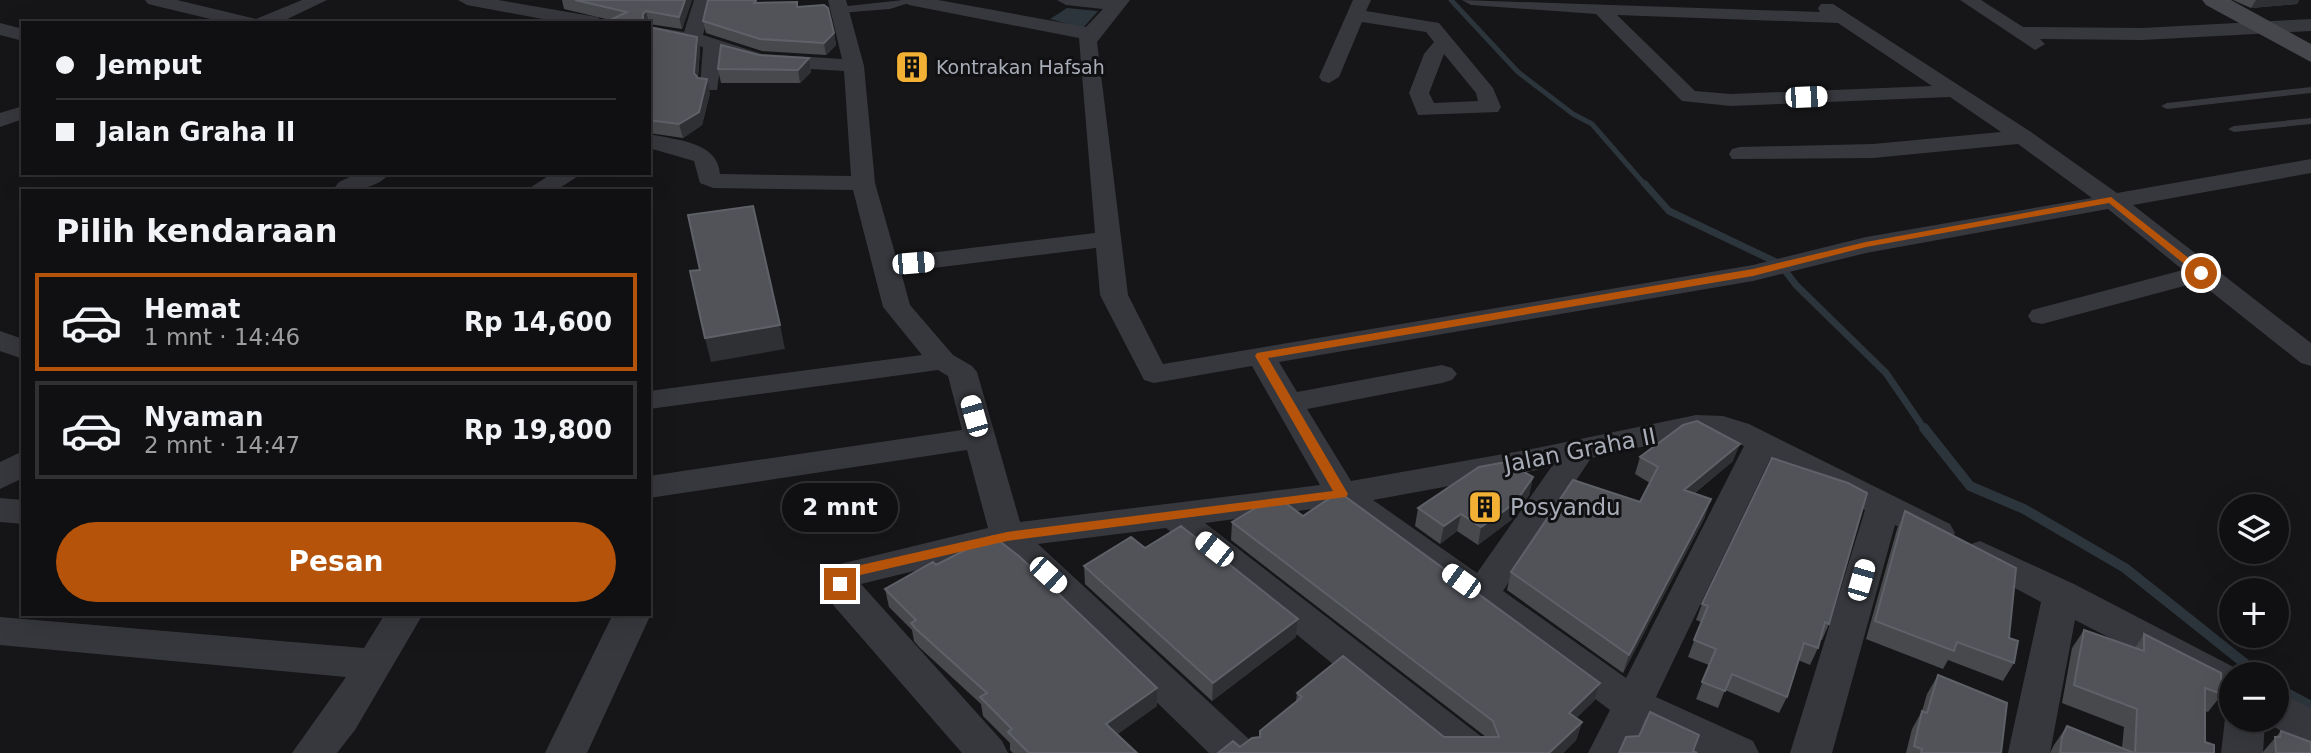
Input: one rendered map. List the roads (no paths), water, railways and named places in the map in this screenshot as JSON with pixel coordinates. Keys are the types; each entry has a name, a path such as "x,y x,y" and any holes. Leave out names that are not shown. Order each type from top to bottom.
{"main road":[{"path":"2214,0 2311,54"}],"street":[{"path":"154,0 243,21"},
{"path":"267,21 318,0"},
{"path":"467,0 586,21"},
{"path":"498,21 544,0"},
{"path":"692,39 703,0"},
{"path":"910,0 1090,34"},
{"path":"1066,0 1119,2"},
{"path":"1471,0 1553,3 1601,9 1844,18"},
{"path":"1815,0 1955,91 2111,200 2311,357"},
{"path":"1969,0 2045,51"},
{"path":"1119,2 1090,34 1087,42 1114,295 1154,374 1753,272 1800,263 1866,244 2311,166"},
{"path":"838,5 854,66 863,183 897,307 943,361 962,372 1007,536 1229,751"},
{"path":"1329,77 1359,8 1428,25 1444,42"},
{"path":"1601,9 1689,97 1731,100 1955,91"},
{"path":"2019,33 2142,34 2311,25"},
{"path":"0,29 21,34"},
{"path":"651,32 713,43 740,56 762,60 854,66"},
{"path":"710,86 713,43"},
{"path":"1740,154 1873,151 2023,137"},
{"path":"651,141 681,148 703,158 707,162 708,178 713,181 863,183"},
{"path":"347,187 374,175"},
{"path":"541,189 567,175"},
{"path":"886,266 1109,239"},
{"path":"2042,316 2201,273"},
{"path":"0,340 21,349"},
{"path":"1261,356 1342,494 1632,704 1738,753"},
{"path":"651,400 943,361"},
{"path":"1289,403 1442,374"},
{"name":"Jalan Graha II","path":"987,753 847,596 840,584 852,572 1007,536 1342,494 1717,423 1762,442"},
{"path":"651,487 980,438"},
{"path":"1609,753 1762,442 2219,678"},
{"path":"1480,596 1580,450"},
{"path":"0,478 21,463"},
{"path":"1811,753 1883,506"},
{"path":"0,510 21,512"},
{"path":"1171,515 1472,753"},
{"path":"2029,753 2061,594"},
{"path":"313,753 341,718 404,616"},
{"path":"566,753 631,616"},
{"path":"0,631 374,664"},
{"path":"2289,715 2311,729"},
{"path":"2242,753 2244,732"}],"lane":[{"path":"838,5 890,6 910,0"},
{"path":"2167,106 2311,90"},
{"path":"2234,129 2311,121"}],"waterway":[{"path":"1451,0 1518,72 1573,114 1592,124 1646,186"},
{"path":"1645,184 1669,211 1780,264 1796,285 1886,373 1925,430"},
{"path":"1924,428 1970,486 2024,509 2125,568 2243,662"},
{"path":"2289,694 2311,706"}],"place":[{"name":"Kontrakan Hafsah","path":"912,67"},
{"name":"Posyandu","path":"1485,507"}]}
